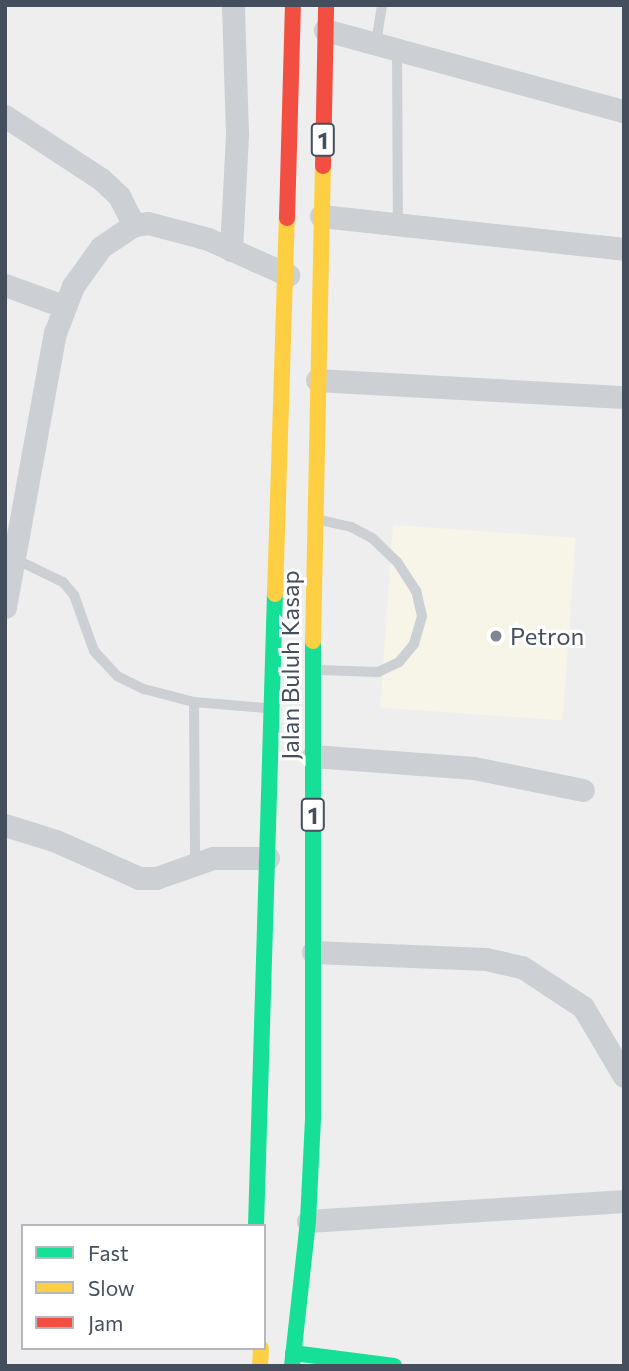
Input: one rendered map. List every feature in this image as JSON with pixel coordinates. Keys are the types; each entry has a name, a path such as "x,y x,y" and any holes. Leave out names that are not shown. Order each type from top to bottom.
{"main road":[{"name":"Jalan Buluh Kasap","path":"256,1224 257,1113 288,275 293,5"},
{"name":"Jalan Buluh Kasap","path":"293,1359 308,1221 313,1117 312,670 326,5"},
{"path":"257,1113 313,1117"},
{"path":"293,1359 385,1365"}],"street":[{"path":"231,250 237,134 233,5"},
{"path":"325,30 624,111"},
{"path":"5,116 101,179 119,196 134,225"},
{"path":"321,216 624,249"},
{"path":"5,607 63,306 102,247 134,225 174,228 288,275"},
{"path":"5,285 63,306"},
{"path":"317,380 624,397"},
{"path":"313,756 474,768 583,790"},
{"path":"5,825 56,841 139,878 156,878 195,863 238,856 268,858"},
{"path":"313,952 486,959 522,967 583,1007 624,1076"},
{"path":"308,1221 624,1201"}],"lane":[{"path":"382,5 398,225"},
{"path":"312,670 378,672 400,662 414,644 422,616 416,591 397,562 372,538 351,527 314,519"},
{"path":"15,559 63,582 74,595 94,651 117,676 144,690 194,702 271,708"},
{"path":"194,702 195,863"}],"shaded area":[{"path":"393,525 576,538 563,720 380,708"}],"traffic: fast":[{"path":"256,1224 275,594"},
{"path":"292,1366 308,1221 313,1117 313,641"},
{"path":"293,1353 394,1366"}],"traffic: slow":[{"path":"313,641 323,166"},
{"path":"275,594 287,218"},
{"path":"260,1366 261,1350"}],"traffic: jam":[{"path":"287,218 293,5"},
{"path":"323,166 326,5"}],"place":[{"name":"Petron","path":"496,636"}]}
